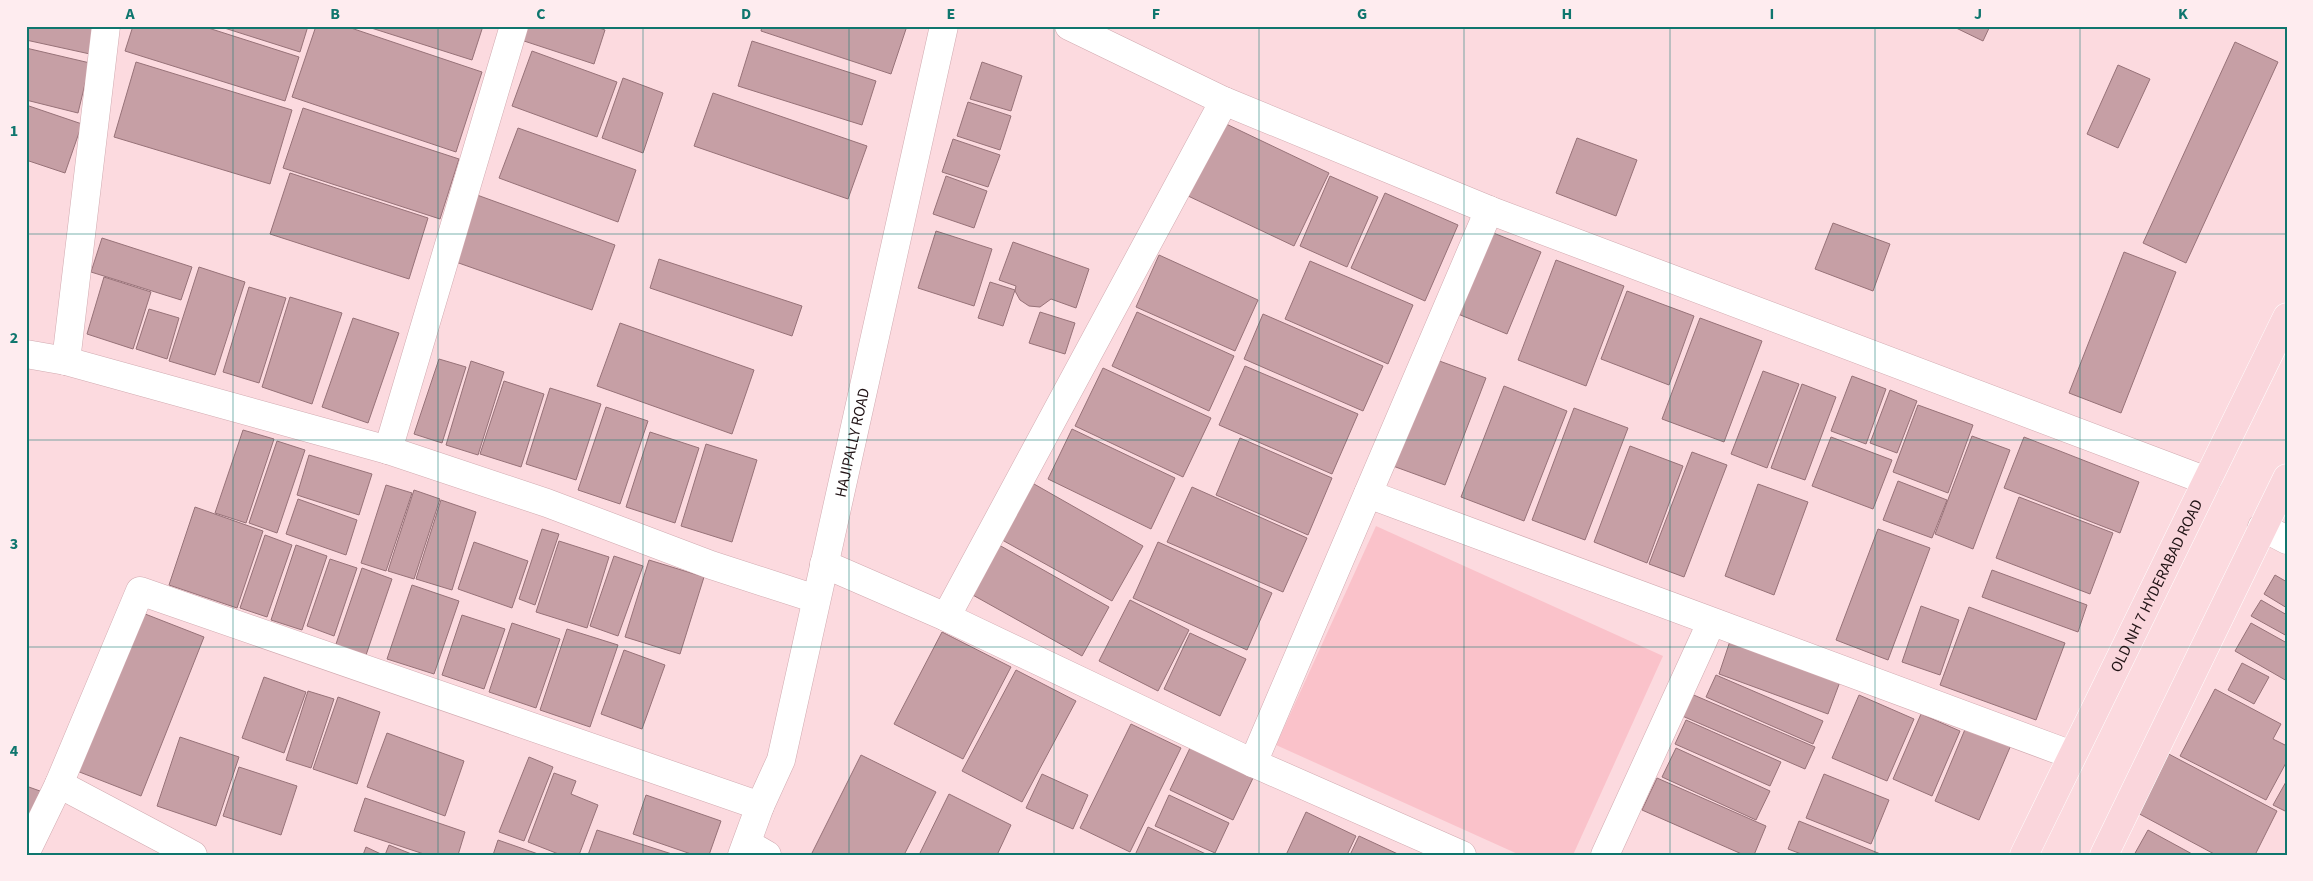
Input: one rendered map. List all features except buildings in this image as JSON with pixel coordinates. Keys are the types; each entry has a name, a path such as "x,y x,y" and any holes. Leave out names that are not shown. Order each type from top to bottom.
{"main road":[{"name":"OLD NH 7 HYDERABAD ROAD","path":"2024,855 2287,317"},
{"path":"2104,855 2287,478"}],"street":[{"path":"66,361 106,26"},
{"path":"388,450 514,26"},
{"name":"HAJIPALLY ROAD","path":"752,851 760,806 781,760 944,26"},
{"path":"1069,26 1224,101 1489,210 2207,481"},
{"path":"946,617 1224,101"},
{"path":"1253,763 1489,210"},
{"path":"26,354 66,361 388,450 547,503 711,565 816,599"},
{"path":"1368,494 1711,623 2072,755"},
{"path":"2262,527 2287,540"},
{"path":"824,564 946,617 1253,763 1462,855"},
{"path":"26,852 59,784 140,591 760,806"},
{"path":"1604,855 1711,623"},
{"path":"59,784 193,855"}],"shaded area":[{"path":"1376,526 1663,656 1573,855 1520,855 1276,745"}]}
